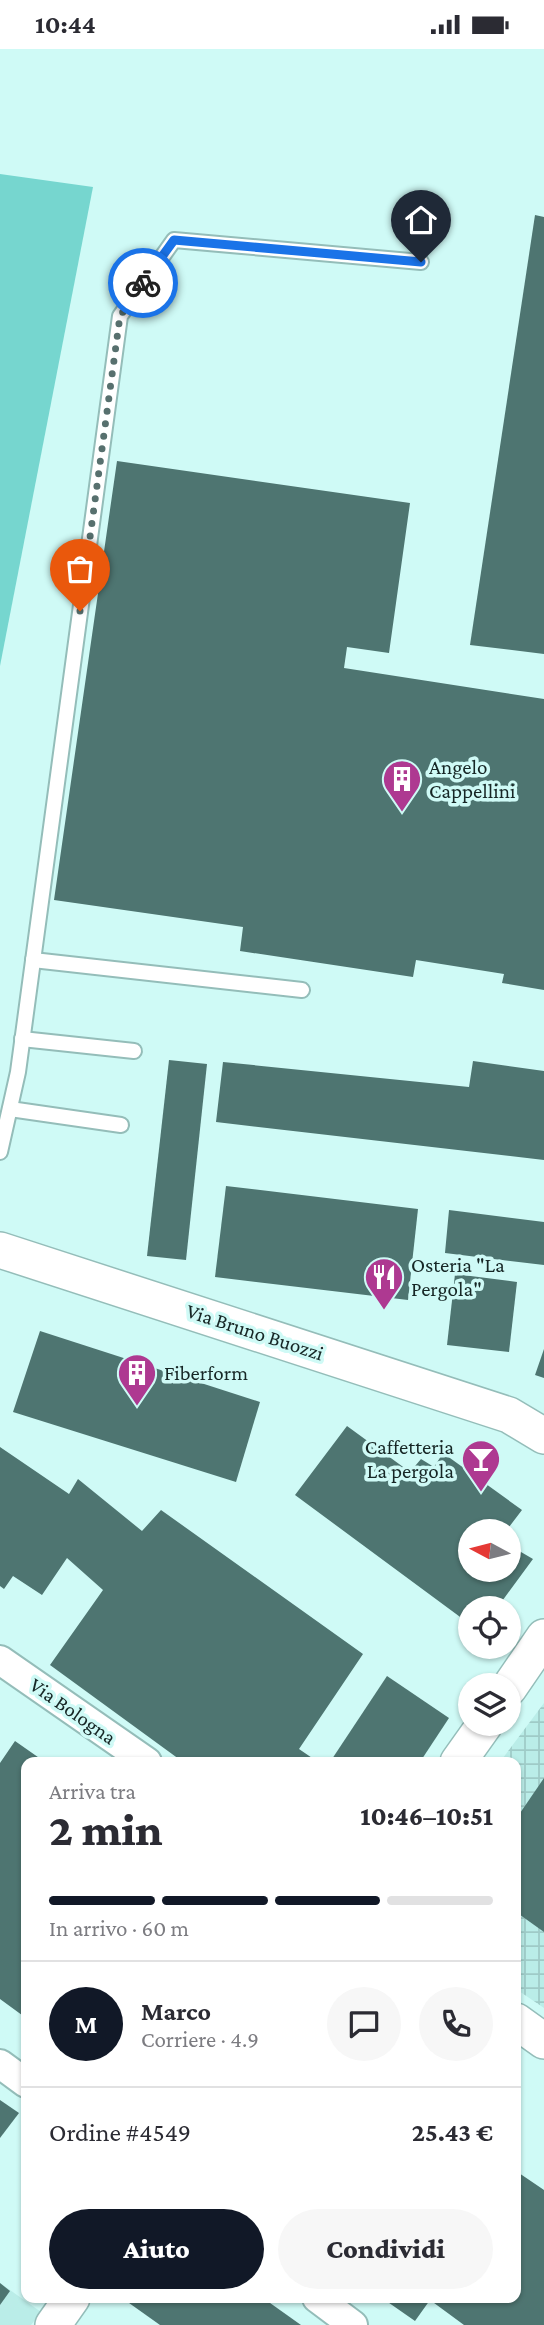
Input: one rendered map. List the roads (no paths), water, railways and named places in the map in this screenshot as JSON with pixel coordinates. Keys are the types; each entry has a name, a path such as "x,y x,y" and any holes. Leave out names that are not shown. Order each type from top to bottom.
{"street":[{"name":"Via Bruno Buozzi","path":"0,1250 509,1415 544,1436"},
{"name":"Via Bruno Buozzi","path":"509,1415 544,1416"},
{"path":"519,1673 544,1637"},
{"name":"Via Bologna","path":"0,1660 140,1757"},
{"path":"462,1757 476,1736"},
{"path":"521,2025 544,2041"},
{"path":"0,2064 21,2079"},
{"path":"53,2325 68,2303"},
{"path":"324,2303 353,2325"}],"lane":[{"path":"0,1152 22,1039 120,316 174,240 421,262"},
{"path":"33,960 302,990"},
{"path":"22,1039 134,1051"},
{"path":"10,1109 121,1125"}],"place":[{"name":"Angelo Cappellini","path":"402,813"},
{"name":"Osteria \"La Pergola\"","path":"384,1311"},
{"name":"Fiberform","path":"137,1407"},
{"name":"Caffetteria La pergola","path":"481,1493"}]}
